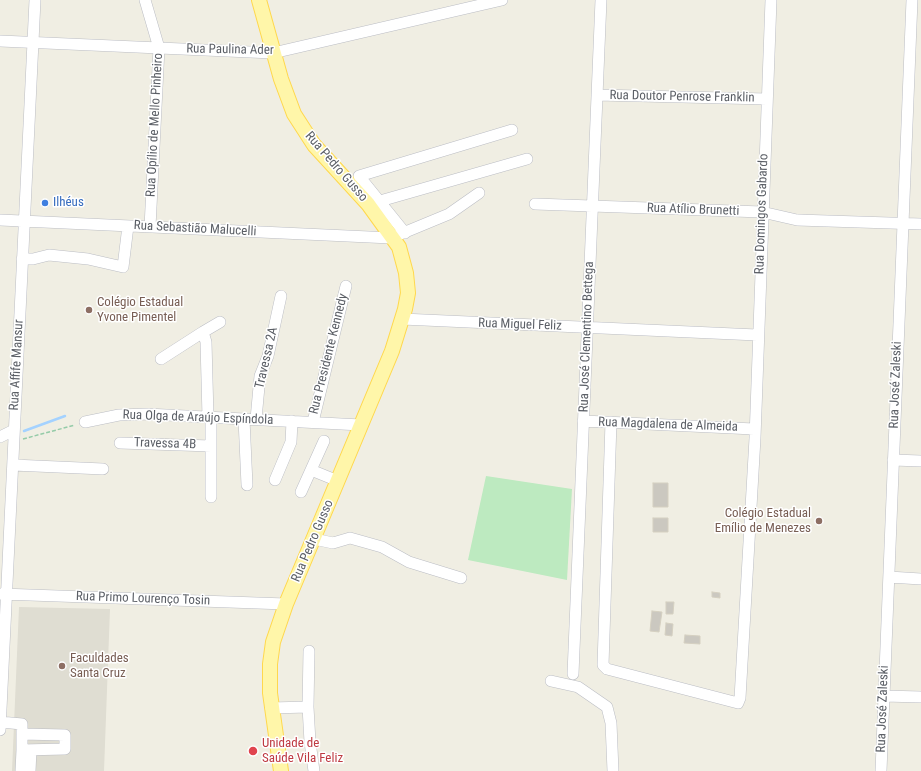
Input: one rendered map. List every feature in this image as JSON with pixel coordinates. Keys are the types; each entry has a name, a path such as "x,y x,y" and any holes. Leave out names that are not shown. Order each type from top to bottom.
{"main road":[{"name":"Rua Pedro Gusso","path":"259,0 287,97 303,130 314,145 355,180 391,238 399,285 402,320 392,351 286,604 277,629 271,653 269,678 271,708 281,771"}],"street":[{"name":"Rua Affife Mansur","path":"0,730 3,594 14,435 34,0"},
{"name":"Rua Opílio de Mello Pinheiro","path":"145,0 159,48 150,227"},
{"name":"Rua Paulina Ader","path":"0,41 273,52 502,0"},
{"name":"Rua José Clementino Bettega","path":"573,674 601,0"},
{"name":"Rua Domingos Gabardo","path":"611,422 603,665 607,669 738,703 740,698 754,429 771,0"},
{"name":"Rua José Zaleski","path":"881,771 912,0"},
{"name":"Rua Doutor Penrose Franklin","path":"597,95 767,99"},
{"path":"355,180 512,130"},
{"path":"380,201 527,159"},
{"path":"355,180 380,201 405,233"},
{"path":"391,238 449,214 479,193"},
{"name":"Rua Atílio Brunetti","path":"535,204 762,212 797,220 921,224"},
{"name":"Rua Sebastião Malucelli","path":"0,220 391,238"},
{"path":"22,259 33,259 49,255 88,259 123,267 128,226"},
{"name":"Rua Presidente Kennedy","path":"313,422 346,286"},
{"name":"Travessa 2A","path":"256,420 261,372 268,356 281,296"},
{"name":"Rua Miguel Feliz","path":"402,320 757,335"},
{"path":"161,359 220,322"},
{"path":"203,332 206,342 211,446 211,496"},
{"name":"Rua Olga de Araújo Espíndola","path":"85,422 107,417 132,414 361,425"},
{"path":"244,419 247,485"},
{"path":"275,480 291,442 292,421"},
{"name":"Rua Magdalena de Almeida","path":"583,421 754,429"},
{"path":"0,437 14,435"},
{"path":"301,492 324,442"},
{"name":"Travessa 4B","path":"120,443 211,446"},
{"path":"893,460 921,461"},
{"path":"12,466 102,469"},
{"path":"311,470 338,481"},
{"path":"314,539 333,543 350,538 382,547 410,562 461,578"},
{"path":"889,577 921,578"},
{"name":"Rua Primo Lourenço Tosin","path":"3,594 286,604"},
{"path":"309,651 308,707 310,742 314,771"},
{"path":"550,681 578,687 607,707 612,723 613,771"},
{"path":"884,696 921,697"},
{"path":"271,708 308,707"},
{"path":"0,722 22,724 22,734 27,750 30,771"},
{"path":"22,734 65,735 65,749 27,750"},
{"path":"21,771 27,750"}],"path":[{"path":"14,435 85,422"}],"shaded area":[{"name":"Faculdades Santa Cruz","path":"19,607 110,609 104,771 12,771"}],"green space":[{"path":"486,476 572,489 567,580 468,560"}],"building":[{"path":"653,483 668,483 668,507 653,507"},
{"path":"653,518 668,518 668,532 653,532"},
{"path":"712,592 720,593 720,598 712,597"},
{"path":"666,602 674,602 673,614 666,614"},
{"path":"652,611 662,612 659,632 650,631"},
{"path":"666,623 673,624 672,636 665,635"},
{"path":"685,635 700,636 700,644 684,643"}],"waterway":[{"path":"24,431 65,416"}],"place":[{"name":"Ilhéus","path":"45,203"},
{"name":"Colégio Estadual Yvone Pimentel","path":"89,310"},
{"name":"Colégio Estadual Emílio de Menezes","path":"819,521"},
{"name":"Faculdades Santa Cruz","path":"62,666"},
{"name":"Unidade de Saúde Vila Feliz","path":"253,751"}]}
